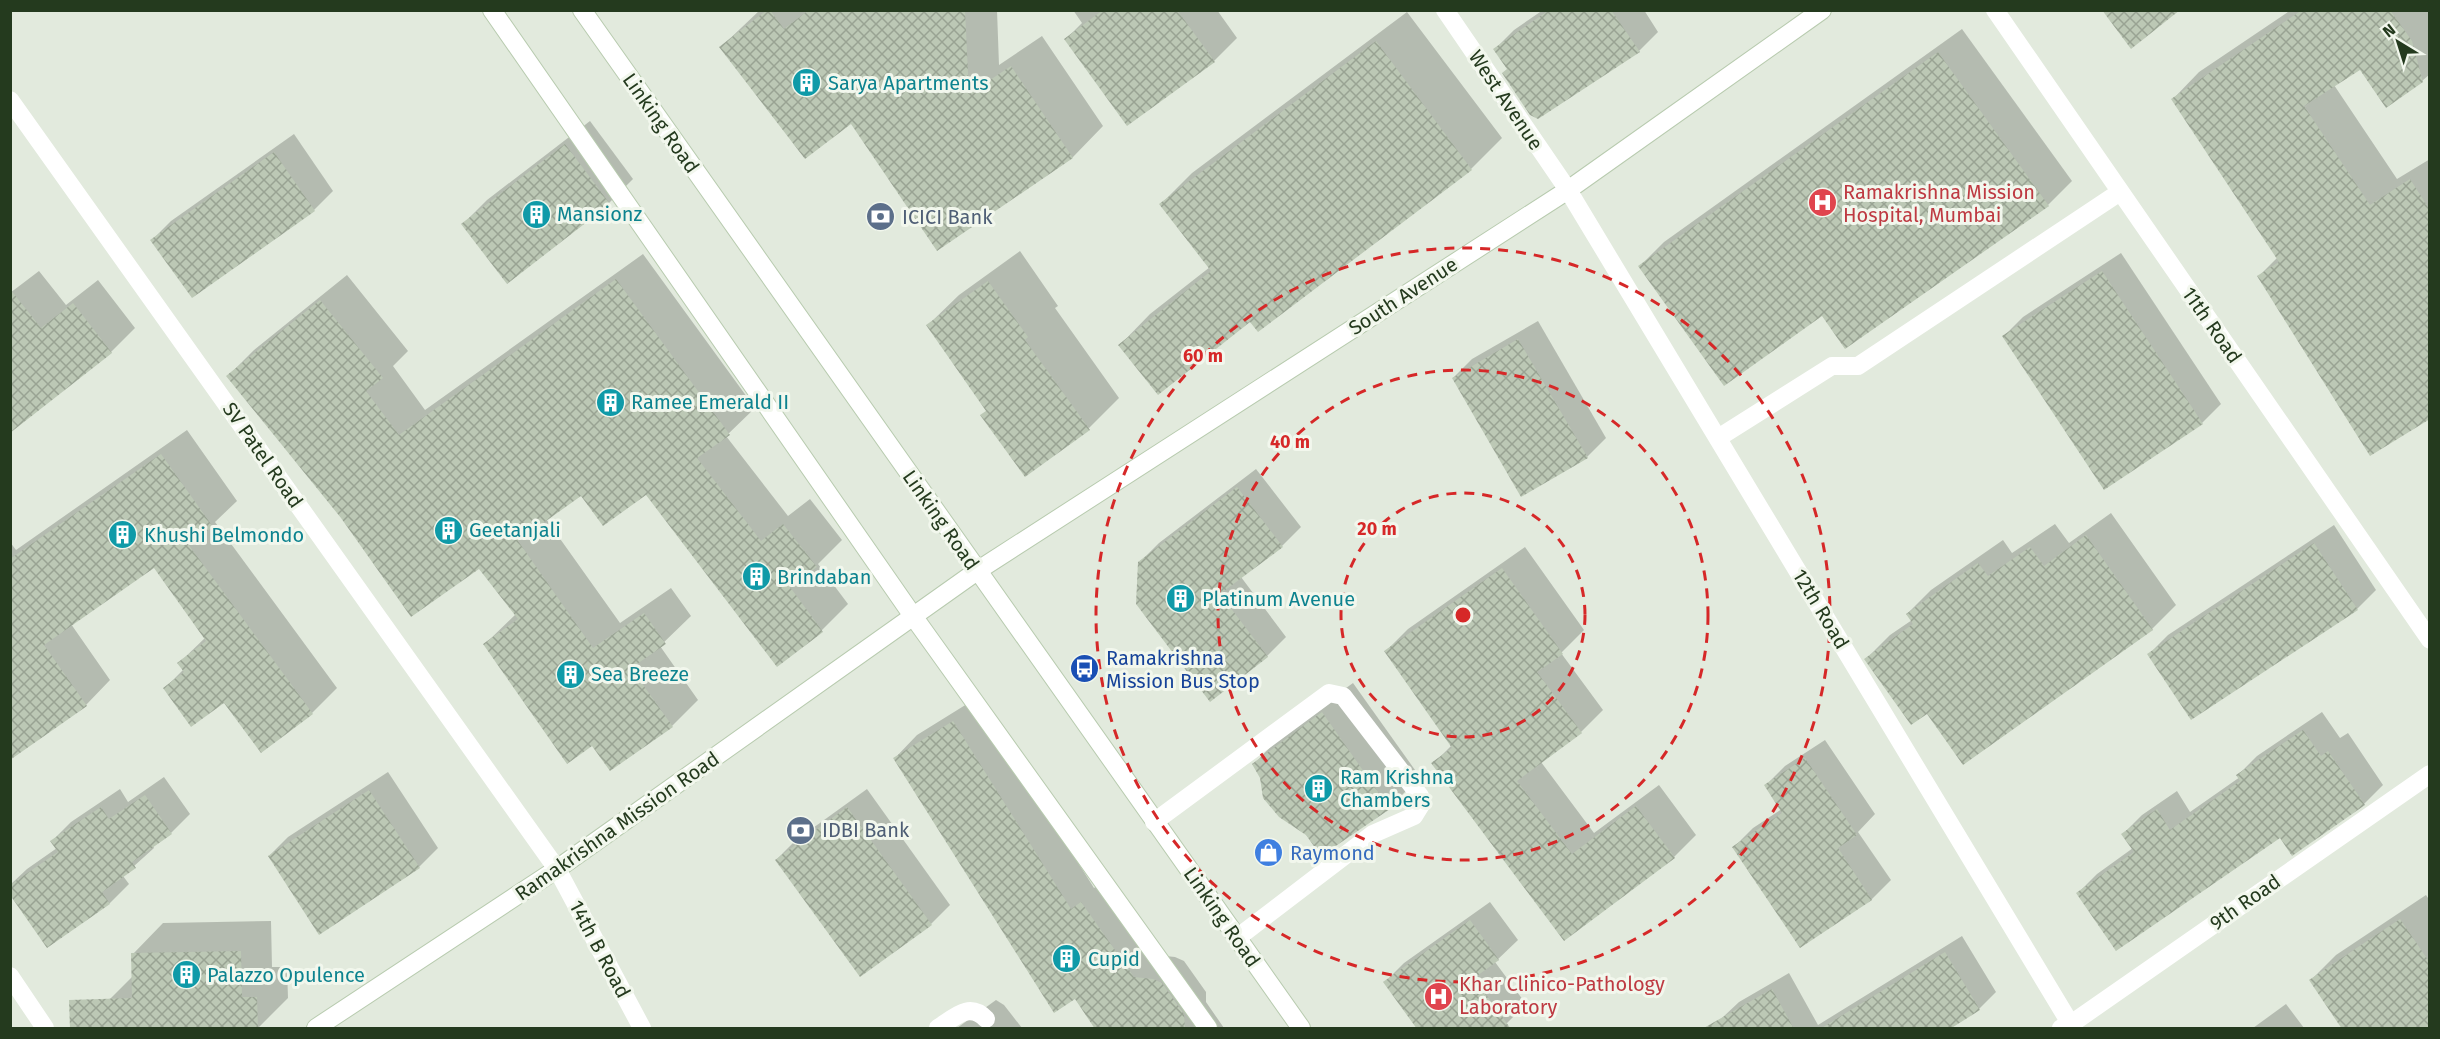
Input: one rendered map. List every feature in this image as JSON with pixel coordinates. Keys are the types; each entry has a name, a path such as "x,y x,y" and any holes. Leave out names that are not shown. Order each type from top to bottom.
{"street":[{"path":"492,10 913,616 1208,1029"},
{"name":"Linking Road","path":"582,10 1301,1029"},
{"name":"West Avenue","path":"1445,10 1568,190"},
{"name":"South Avenue","path":"913,616 977,571 1568,190 1822,10"},
{"name":"11th Road","path":"1995,10 2430,640"},
{"name":"SV Patel Road","path":"10,100 557,870"},
{"name":"12th Road","path":"1568,190 2068,1027"},
{"path":"1718,438 1832,366 1858,366 2120,192"},
{"name":"Ramakrishna Mission Road","path":"316,1029 557,870 913,616"},
{"path":"1154,822 1329,693 1343,696 1420,796 1422,803 1414,816 1373,834 1237,938"},
{"name":"9th Road","path":"2068,1027 2430,774"},
{"name":"14th B Road","path":"557,870 642,1029"},
{"path":"10,976 45,1029"},
{"path":"938,1029 960,1014 971,1010 980,1012 986,1019"}],"building":[{"path":"770,10 784,29 809,10 965,10 969,94 1011,66 1073,158 937,251 851,124 805,159 719,47"},
{"path":"1103,10 1177,10 1215,62 1127,126 1064,39"},
{"path":"1549,10 1611,10 1640,52 1538,119 1530,115 1502,73 1507,69 1493,49"},
{"path":"2102,10 2180,10 2131,49"},
{"path":"2302,10 2390,10 2412,41 2423,82 2386,108 2360,70 2304,106 2370,205 2410,179 2430,210 2430,419 2370,456 2257,276 2279,262 2171,99"},
{"path":"1376,41 1472,170 1258,332 1250,322 1158,395 1118,345 1211,271 1159,204"},
{"path":"1938,52 2049,206 1845,349 1822,316 1724,386 1638,266"},
{"name":"Mansionz","path":"565,144 610,204 507,284 461,224"},
{"path":"274,152 315,211 192,298 150,240"},
{"path":"2102,271 2203,424 2104,490 2002,336"},
{"path":"616,279 730,435 697,458 761,541 783,524 817,567 790,587 823,632 777,667 646,495 603,526 581,496 518,541 593,648 644,613 666,644 631,668 673,727 610,771 592,746 567,764 483,644 518,619 479,569 411,617 341,518 226,376 320,300 383,378 366,391 399,435"},
{"path":"988,281 1028,337 1025,340 1090,430 1025,477 980,415 986,411 926,325"},
{"path":"10,289 41,328 73,303 112,353 10,433"},
{"path":"1518,339 1588,458 1521,497 1452,378"},
{"path":"161,454 213,527 188,544 313,714 261,753 224,703 191,727 163,688 184,672 177,663 206,641 154,568 44,645 87,706 10,760 10,559"},
{"name":"Platinum Avenue","path":"1237,487 1283,547 1220,594 1268,657 1210,702 1136,604 1138,562"},
{"path":"2086,535 2153,630 1963,765 1927,714 1911,725 1864,659 1913,624 1906,614 1978,563 1988,576 2030,547 2044,566"},
{"path":"2314,543 2358,610 2191,720 2147,654"},
{"path":"1502,568 1563,654 1537,672 1582,733 1517,781 1572,854 1636,806 1675,858 1564,941 1431,763 1452,748 1384,651"},
{"name":"Ram Krishna Chambers","path":"1322,712 1390,809 1321,856 1306,835 1279,817 1263,798 1260,778 1252,764"},
{"path":"953,721 1071,909 1081,902 1134,977 1153,979 1162,983 1184,1014 1185,1029 1095,1029 1075,999 1054,1013 893,758"},
{"path":"2303,730 2321,756 2328,751 2365,805 2292,856 2280,838 2116,951 2076,893 2134,852 2121,834 2157,809 2170,830 2240,781 2236,775"},
{"path":"1805,758 1857,835 1838,848 1872,900 1800,948 1732,847 1782,813 1764,785"},
{"path":"369,790 420,868 319,935 268,856"},
{"path":"145,795 172,834 132,862 136,868 102,892 110,904 47,948 10,895 10,885 58,852 50,841 101,807 109,819"},
{"path":"847,807 932,925 860,977 775,860"},
{"path":"2400,919 2430,963 2430,1029 2342,1029 2309,980"},
{"path":"1470,920 1499,960 1474,978 1511,1029 1417,1029 1383,982"},
{"name":"Palazzo Opulence","path":"241,951 242,997 257,997 258,1029 70,1029 69,1000 132,998 131,953"},
{"path":"1945,952 1980,1010 1950,1029 1820,1029"},
{"path":"1772,989 1794,1029 1702,1029"}],"place":[{"name":"Sarya Apartments","path":"807,83"},
{"name":"Ramakrishna Mission Hospital, Mumbai","path":"1822,203"},
{"name":"Mansionz","path":"536,214"},
{"name":"ICICI Bank","path":"881,217"},
{"name":"Ramee Emerald II","path":"610,402"},
{"name":"Geetanjali","path":"448,530"},
{"name":"Khushi Belmondo","path":"123,535"},
{"name":"Brindaban","path":"756,577"},
{"name":"Platinum Avenue","path":"1181,599"},
{"name":"Ramakrishna Mission Bus Stop","path":"1085,669"},
{"name":"Sea Breeze","path":"570,674"},
{"name":"Ram Krishna Chambers","path":"1319,788"},
{"name":"IDBI Bank","path":"801,830"},
{"name":"Raymond","path":"1269,853"},
{"name":"Cupid","path":"1067,959"},
{"name":"Palazzo Opulence","path":"186,975"},
{"name":"Khar Clinico-Pathology Laboratory","path":"1438,996"}]}
